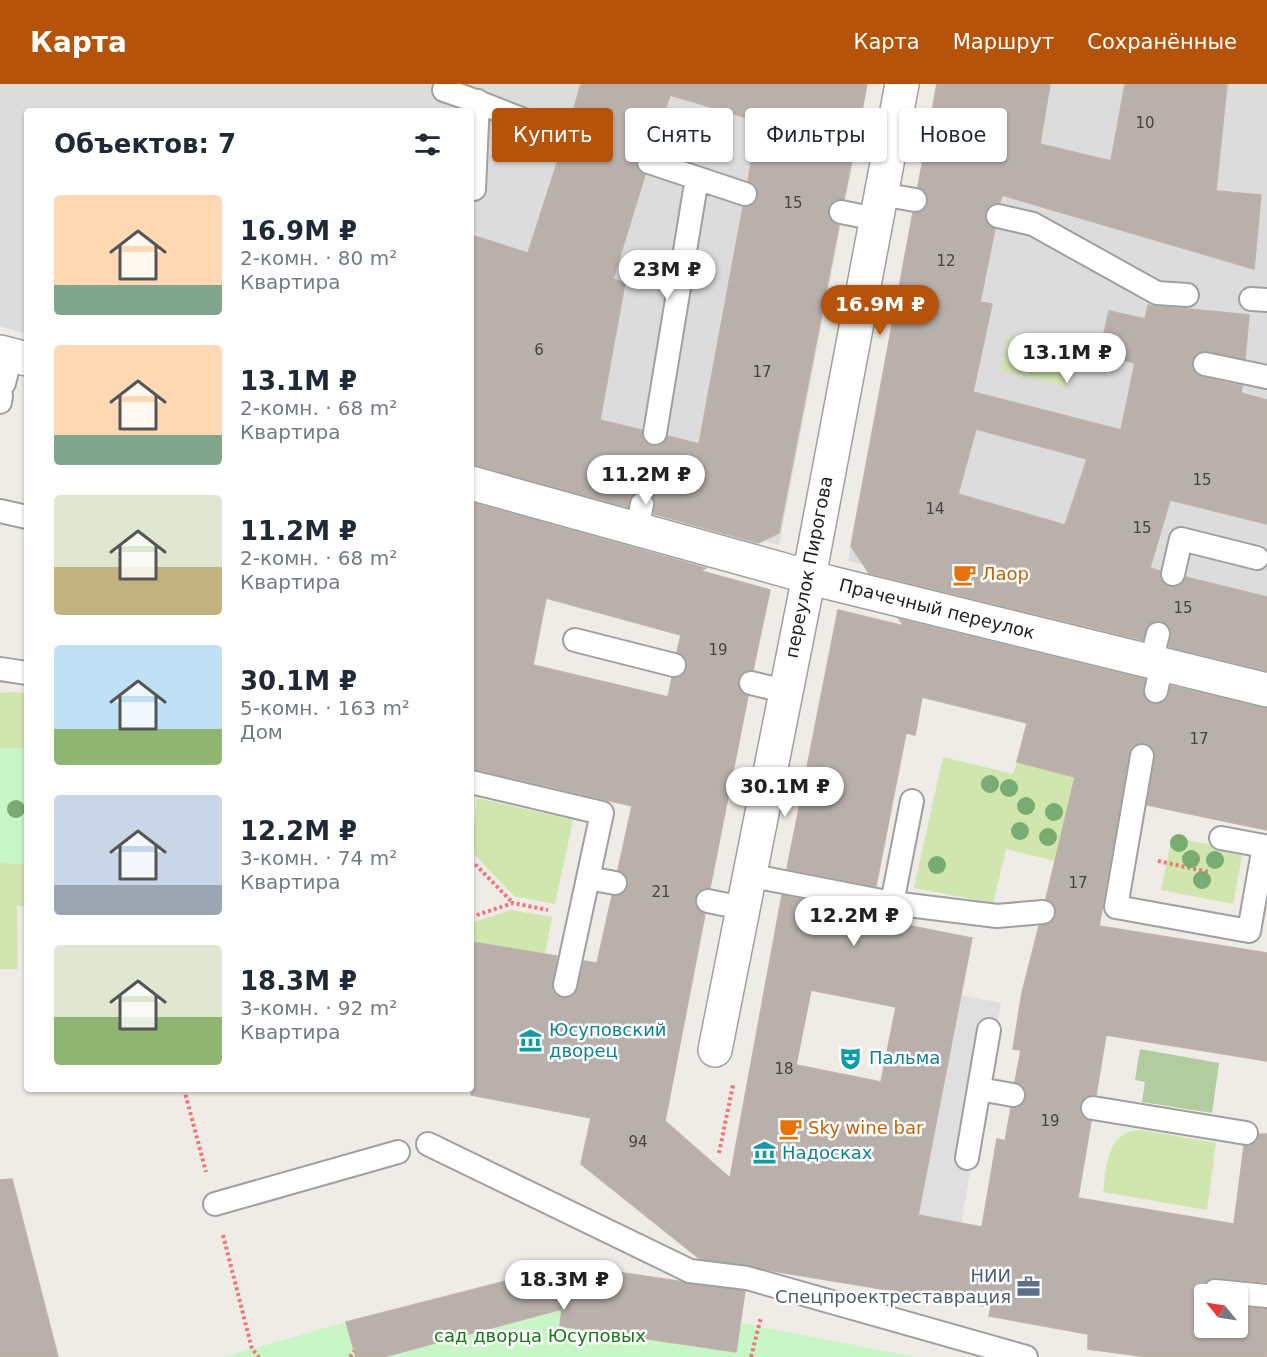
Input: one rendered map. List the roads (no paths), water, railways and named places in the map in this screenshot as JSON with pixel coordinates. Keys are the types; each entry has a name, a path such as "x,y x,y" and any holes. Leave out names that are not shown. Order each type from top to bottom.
{"street":[{"name":"переулок Пирогова","path":"715,1050 902,84"},
{"name":"Прачечный переулок","path":"474,484 640,517 808,577 1267,690"}],"lane":[{"path":"444,90 478,100 495,108"},
{"path":"474,189 478,100"},
{"path":"649,162 745,194"},
{"path":"655,433 697,178"},
{"path":"841,212 915,200"},
{"path":"998,216 1033,224 1157,293 1187,295"},
{"path":"1205,364 1267,377"},
{"path":"0,512 24,516"},
{"path":"1173,574 1181,540 1257,558"},
{"path":"575,640 674,665"},
{"path":"0,669 24,673"},
{"path":"751,683 784,691"},
{"path":"1142,756 1125,855 1109,906 1249,931 1264,846 1221,838"},
{"path":"474,783 602,813 565,985"},
{"path":"892,903 912,801"},
{"path":"748,875 892,903 997,916 1043,912"},
{"path":"588,878 615,884"},
{"path":"708,901 742,908"},
{"path":"967,1158 989,1030"},
{"path":"979,1089 1013,1095"},
{"path":"1093,1108 1246,1133"},
{"path":"428,1144 690,1271 747,1278 1026,1357"},
{"path":"215,1204 398,1152"},
{"path":"1248,1294 1267,1296"}],"place":[{"name":"Лаор","path":"964,574"},
{"name":"Юсуповский дворец","path":"531,1040"},
{"name":"Пальма","path":"851,1058"},
{"name":"Sky wine bar","path":"790,1128"},
{"name":"Надосках","path":"764,1153"},
{"name":"НИИ Спецпроектреставрация","path":"1029,1286"}],"park label":[{"name":"сад дворца Юсуповых","path":"540,1336"}]}
